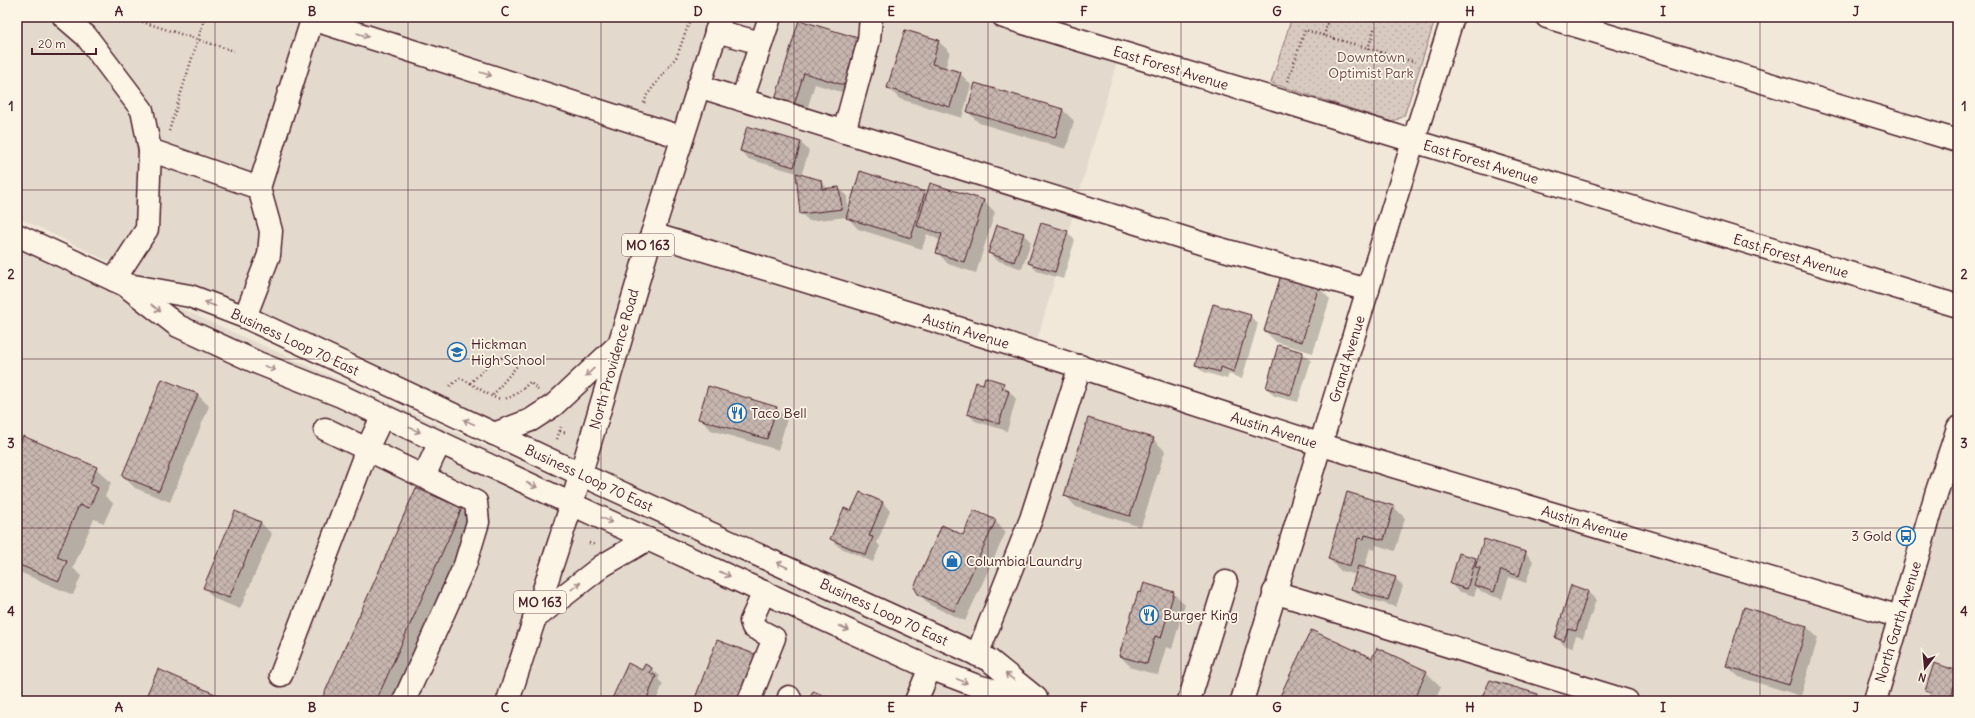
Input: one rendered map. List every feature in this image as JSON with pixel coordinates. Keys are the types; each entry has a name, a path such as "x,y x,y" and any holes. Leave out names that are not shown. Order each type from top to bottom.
{"street":[{"path":"64,17 86,36 142,110 150,150 147,229 120,282"},
{"path":"742,100 770,17"},
{"path":"844,132 869,40 871,17"},
{"name":"East Forest Avenue","path":"1004,17 1958,306"},
{"name":"Grand Avenue","path":"1242,701 1274,592 1322,445 1413,142 1453,17"},
{"path":"1547,17 1958,141"},
{"path":"245,318 269,255 271,231 259,188 312,18 681,137"},
{"path":"718,24 761,43"},
{"name":"North Providence Road","path":"508,701 572,503 681,137 718,24"},
{"path":"698,86 1210,246 1368,290"},
{"path":"150,150 259,188"},
{"name":"Austin Avenue","path":"652,234 1080,366 1322,445 1900,617"},
{"name":"Business Loop 70 East","path":"17,235 120,282 178,326 258,363 341,396 383,415 648,539 930,668 977,686 1036,701"},
{"name":"Business Loop 70 East","path":"120,282 190,296 245,318 580,474 989,660 1041,701"},
{"path":"494,434 531,420 554,405 618,345"},
{"path":"977,655 1031,519 1080,366"},
{"path":"281,675 367,449 383,415"},
{"name":"North Garth Avenue","path":"1875,701 1958,428"},
{"path":"325,429 476,502 478,522 465,565 404,701"},
{"path":"424,476 440,442"},
{"path":"534,619 602,566 648,539"},
{"path":"1189,701 1226,582"},
{"path":"749,701 774,638 753,627 751,621 764,592"},
{"path":"1274,592 1614,699"},
{"path":"916,701 930,668"}],"path":[{"path":"127,17 234,51"},
{"path":"166,131 168,137 205,17"},
{"path":"643,107 647,95 677,56 691,17"},
{"path":"1324,36 1329,17"},
{"path":"1368,49 1375,26"},
{"path":"1282,102 1305,30 1437,68"},
{"path":"470,383 496,360 510,356 520,361 492,396"},
{"path":"450,386 460,378 492,396 506,400 514,396 530,382 539,391"},
{"path":"560,431 566,433"},
{"path":"589,543 596,545"}],"shaded area":[{"path":"17,17 998,17 1119,54 1035,348 1899,616 1958,423 1958,701 17,701 17,235 555,477 17,217"}],"green space":[{"name":"Downtown Optimist Park","path":"1292,17 1436,17 1404,116 1392,122 1271,83"}],"building":[{"path":"799,20 861,39 847,86 804,73 793,108 774,103"},
{"path":"905,30 939,40 932,64 961,72 950,107 887,88"},
{"path":"975,83 1063,109 1055,138 967,112"},
{"path":"747,126 801,142 794,167 740,151"},
{"path":"860,171 925,192 911,238 846,218"},
{"path":"796,173 821,180 822,189 839,187 842,209 800,214"},
{"path":"930,183 984,200 964,262 936,253 942,234 917,226"},
{"path":"1041,223 1068,231 1055,272 1028,263"},
{"path":"997,225 1024,233 1014,262 988,253"},
{"path":"1281,275 1319,286 1302,342 1264,331"},
{"path":"1213,304 1251,315 1234,372 1221,367 1220,372 1195,365"},
{"path":"1278,345 1303,352 1291,395 1266,388"},
{"path":"985,377 1004,383 1002,389 1009,391 999,424 967,414 976,382 983,384"},
{"path":"162,379 198,394 159,491 122,476"},
{"name":"Taco Bell","path":"708,386 777,407 767,439 698,419"},
{"path":"1088,418 1154,438 1130,516 1064,496"},
{"path":"23,436 97,467 90,484 98,488 89,508 79,505 57,557 67,561 59,581 17,564 17,452"},
{"path":"416,488 462,508 376,701 321,701"},
{"path":"860,492 883,502 869,536 873,537 866,555 830,539 844,508 851,511"},
{"path":"1347,492 1394,506 1384,540 1365,535 1364,539 1358,538 1350,566 1328,559"},
{"name":"Columbia Laundry","path":"974,510 996,520 954,611 918,594 914,587 942,525 963,535"},
{"path":"235,511 261,522 229,598 203,588"},
{"path":"1484,539 1526,552 1519,576 1501,570 1494,592 1474,585 1480,568 1475,567"},
{"path":"1459,553 1476,558 1467,589 1450,584"},
{"path":"1358,566 1396,577 1388,600 1351,589"},
{"name":"Burger King","path":"1144,583 1174,592 1161,638 1155,636 1147,664 1119,656 1138,592 1141,593"},
{"path":"1571,585 1588,591 1576,631 1568,629 1564,641 1555,638"},
{"path":"1744,607 1807,626 1789,685 1726,666"},
{"path":"1311,630 1372,658 1377,648 1427,671 1413,701 1292,701 1280,696"},
{"path":"717,640 757,655 739,701 694,701"},
{"path":"628,663 642,670 645,664 652,668 650,673 656,676 646,701 611,701"},
{"path":"1934,663 1958,671 1950,701 1928,701 1931,693 1925,691"},
{"path":"158,669 231,701 149,701 145,699"},
{"path":"1490,680 1538,694 1535,701 1480,701"},
{"path":"813,691 837,701 809,701"}],"place":[{"name":"Hickman High School","path":"457,352"},
{"name":"Taco Bell","path":"737,413"},
{"name":"3 Gold","path":"1906,536"},
{"name":"Columbia Laundry","path":"952,561"},
{"name":"Burger King","path":"1149,615"}]}
